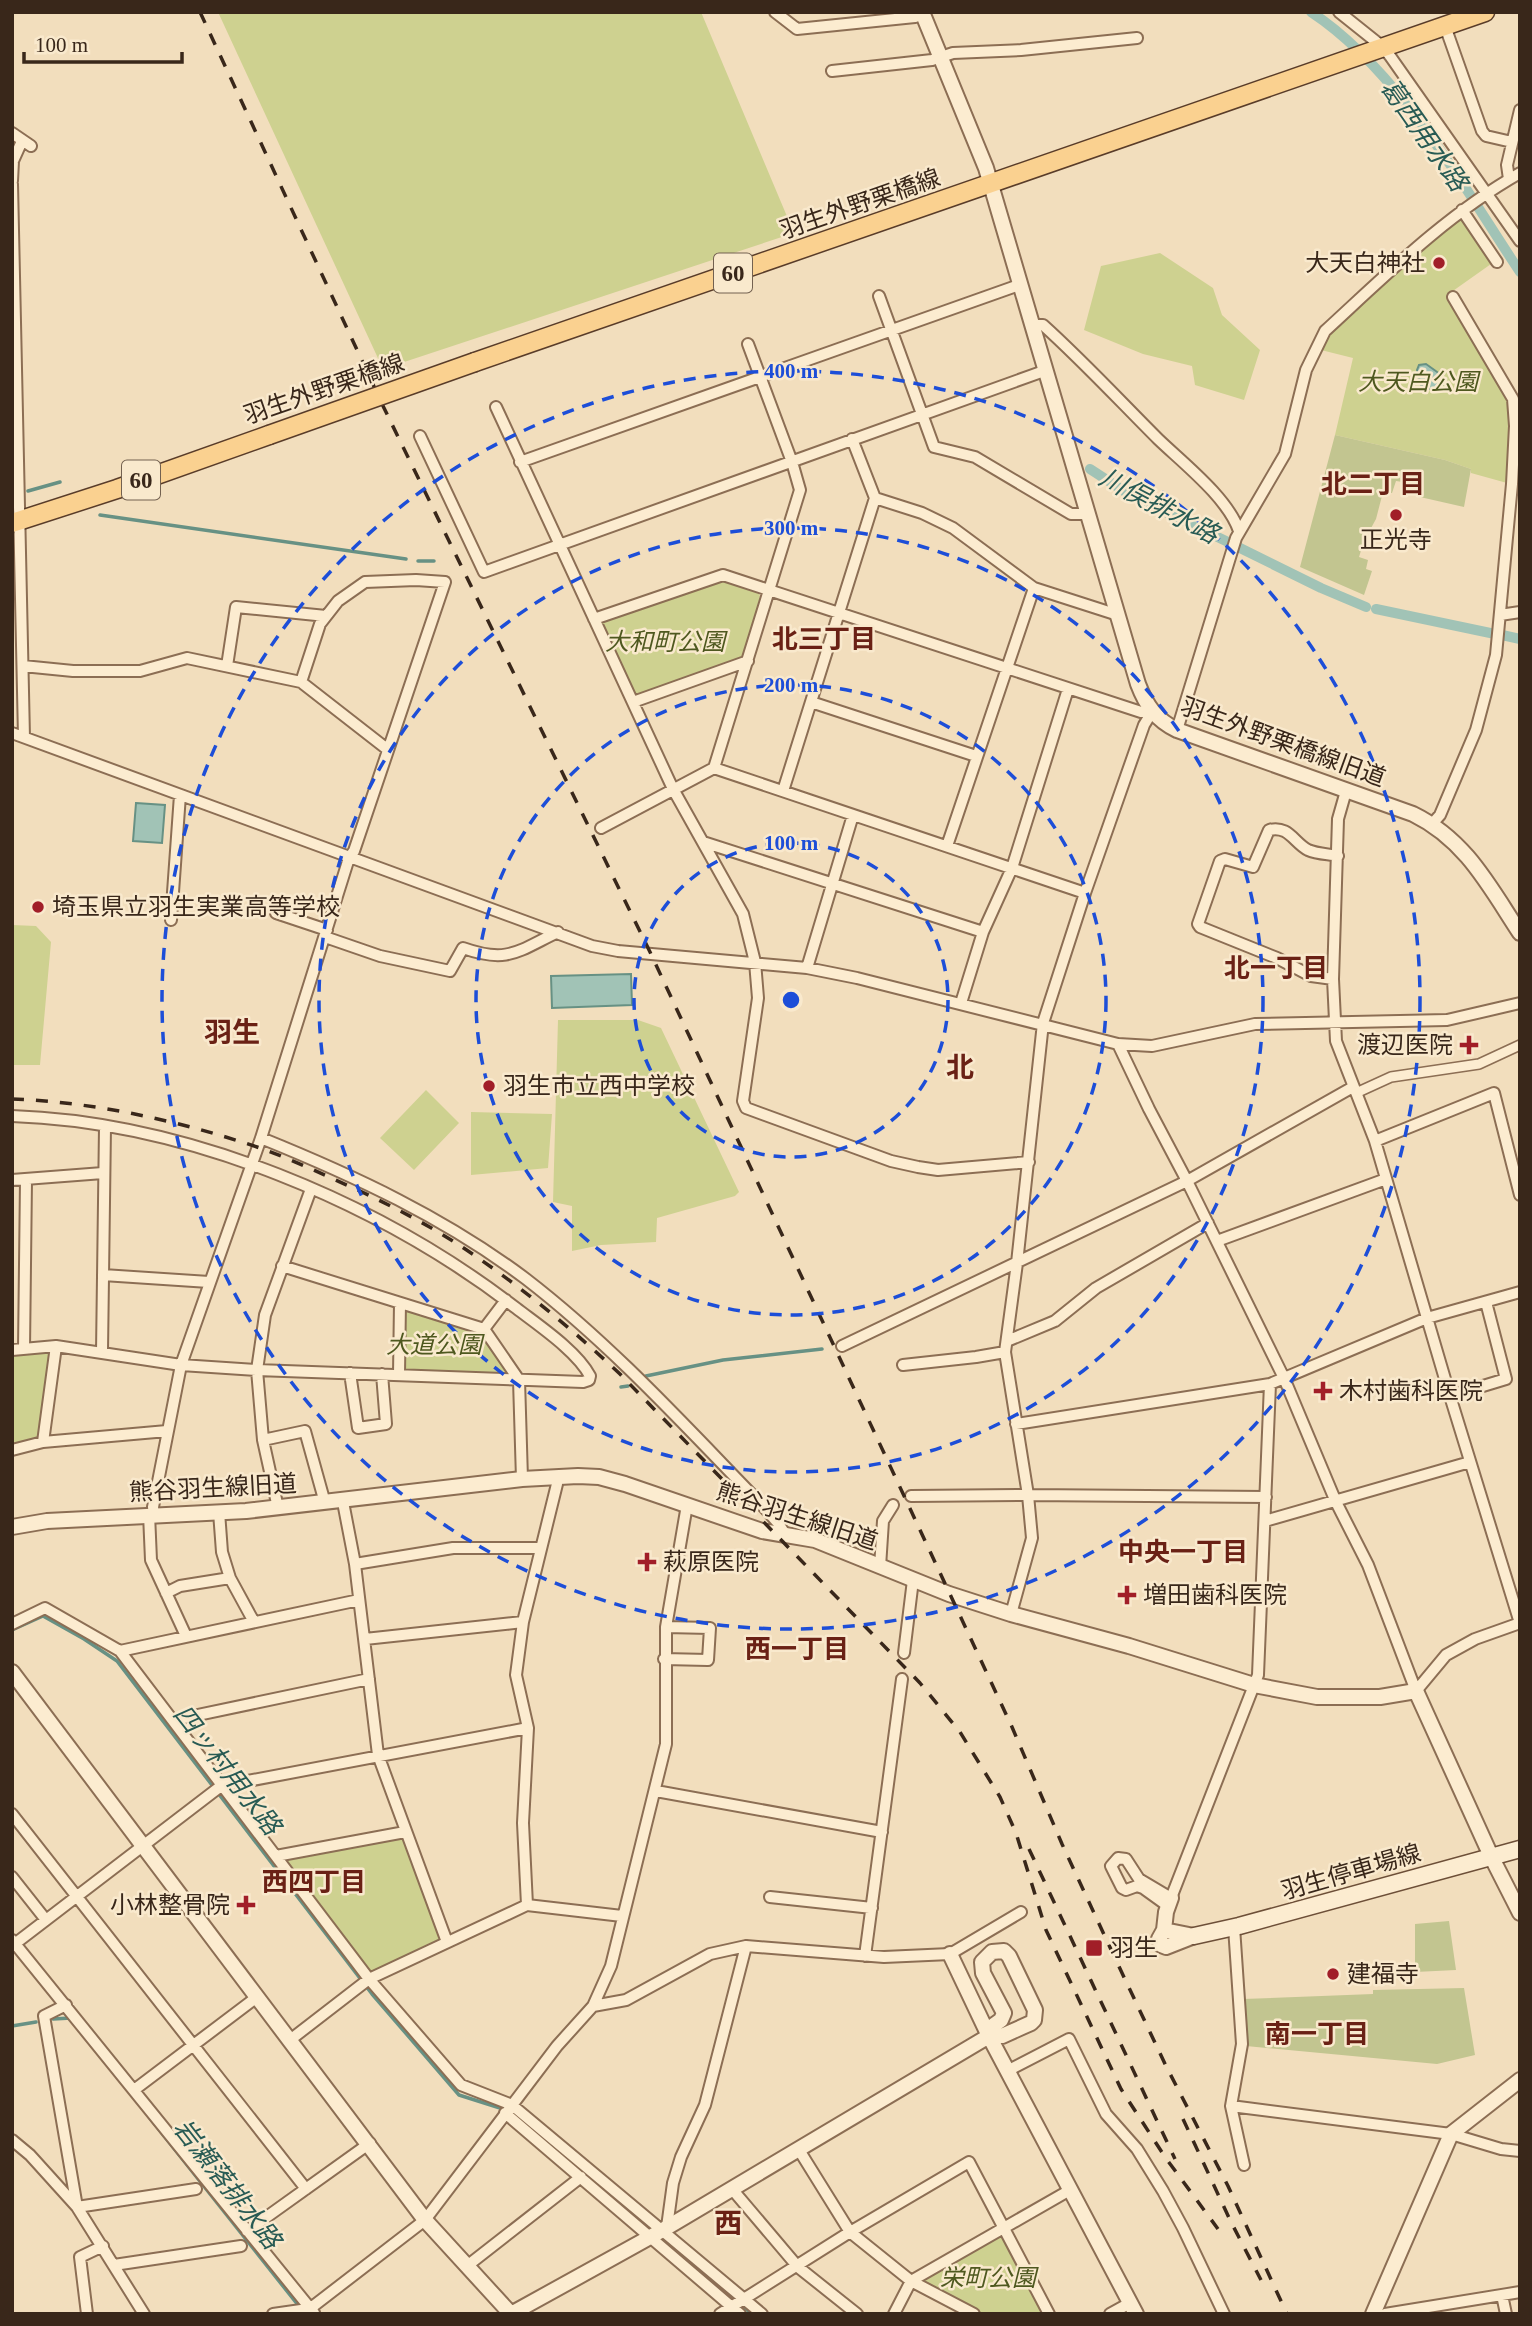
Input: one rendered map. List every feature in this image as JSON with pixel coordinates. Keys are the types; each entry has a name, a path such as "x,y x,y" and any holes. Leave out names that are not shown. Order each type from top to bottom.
{"main road":[{"name":"羽生外野栗橋線","path":"16,522 1485,12"},
{"name":"羽生停車場線","path":"1194,1936 1520,1849"}],"street":[{"path":"775,12 797,29 922,13"},
{"path":"1339,12 1381,49 1520,241"},
{"name":"羽生外野栗橋線旧道","path":"922,13 990,184 1138,684 1152,712 1160,721 1177,730 1413,814 1432,824 1471,858 1520,933"},
{"path":"1445,26 1482,131 1486,136 1512,142"},
{"path":"832,71 932,60 953,53 1042,48 1137,38"},
{"path":"1177,730 1236,539 1285,454 1306,370 1325,331 1415,247 1485,194 1515,176 1507,165 1520,110"},
{"path":"12,133 27,144 13,161 12,182 16,522 24,737"},
{"path":"1464,209 1497,261"},
{"path":"520,462 1019,285"},
{"path":"879,296 934,447 975,457 1071,514 1087,514"},
{"path":"1432,824 1440,815 1476,730 1496,655 1512,484 1513,399 1453,297"},
{"path":"1032,325 1043,325 1211,491 1233,517 1236,539"},
{"path":"601,828 714,768 800,491 792,461 748,344"},
{"path":"420,436 484,572 1044,370"},
{"path":"496,407 673,789 743,914 755,962 758,998 743,1101 746,1108 891,1161 918,1167 938,1170 1029,1162"},
{"path":"783,791 875,498 852,439"},
{"path":"875,498 922,513 953,528 1034,588 1118,615"},
{"path":"594,619 719,575 769,589 1068,689 1141,712 1152,712"},
{"path":"186,1636 151,1560 151,1515 181,1365 261,1138 349,858 354,851 444,582 365,582 338,601 320,624 301,682"},
{"path":"947,846 1034,588"},
{"path":"227,666 236,607 326,616"},
{"path":"1500,615 1520,612"},
{"path":"23,666 73,671 139,671 187,658 301,682 387,749"},
{"path":"633,702 748,661"},
{"path":"961,1003 983,932 1012,868 1068,689"},
{"path":"811,702 976,756"},
{"path":"1011,1614 1032,1538 1006,1346 1043,1023 1085,892 1144,725 1152,712"},
{"path":"12,733 592,946 618,951 807,968 1043,1023 1118,1044 1152,1046 1255,1024 1425,1022 1472,1016 1520,1003"},
{"path":"714,768 1085,892"},
{"path":"1346,791 1338,819 1333,979 1336,1041 1375,1141 1520,1623 1475,1639 1446,1655 1416,1690"},
{"path":"171,920 180,795"},
{"path":"807,968 853,815"},
{"path":"1333,979 1311,976 1277,958 1198,925 1220,861 1225,859 1253,867 1269,830 1291,834 1307,850 1338,856"},
{"path":"703,842 983,932"},
{"path":"276,913 380,956 450,971 463,948 484,956 506,956 558,932"},
{"path":"1118,1044 1284,1378 1336,1502 1368,1565 1416,1690 1491,1856 1520,1913"},
{"path":"842,1346 1188,1181 1355,1090 1391,1077 1479,1063 1520,1045"},
{"path":"1375,1141 1494,1093 1520,1195"},
{"path":"12,1116 105,1127 175,1141 251,1163 360,1211 477,1279 506,1300 552,1335 590,1376 589,1380 519,1380 257,1370 181,1365 56,1346 18,1350 26,1180"},
{"path":"102,1352 105,1127"},
{"path":"261,1138 396,1196 433,1217 523,1277 574,1317 634,1373 763,1506 785,1534"},
{"path":"12,1180 103,1173"},
{"path":"1217,1241 1386,1179"},
{"path":"278,1508 263,1440 257,1370 265,1315 311,1189"},
{"path":"903,1365 976,1357 1006,1346 1013,1340 1055,1321 1096,1287 1208,1223"},
{"path":"282,1266 484,1329 519,1380 522,1479"},
{"path":"103,1275 209,1282"},
{"path":"1016,1424 1270,1384 1427,1318 1520,1292"},
{"path":"484,1329 506,1300"},
{"path":"1450,1396 1506,1379 1486,1302"},
{"path":"399,1374 400,1303"},
{"path":"43,1442 56,1346"},
{"path":"350,1373 358,1428 386,1424 382,1374"},
{"path":"1194,1936 1166,1948 1158,1939 1164,1930 1169,1902 1258,1675 1270,1384"},
{"path":"12,1450 43,1442 167,1431"},
{"path":"263,1440 305,1431 325,1503"},
{"path":"1265,1521 1470,1462"},
{"path":"527,1905 523,1823 528,1728 516,1675 523,1622 557,1476"},
{"name":"熊谷羽生線旧道","path":"12,1527 47,1521 343,1502 557,1476 598,1478 687,1504 762,1531 815,1540 913,1580 1011,1614 1129,1646 1254,1685 1300,1695 1330,1698 1380,1697 1416,1690"},
{"path":"911,1496 1028,1494 1266,1497"},
{"path":"343,1502 355,1564 378,1755 447,1942"},
{"path":"273,2314 309,2312 425,2220 557,2046 593,2006 611,1966 666,1744 666,1627 687,1504"},
{"path":"880,1567 883,1521 893,1505"},
{"path":"219,1512 222,1552 230,1578 254,1622"},
{"path":"355,1564 453,1548 541,1548"},
{"path":"166,1594 180,1586 230,1578"},
{"path":"904,1653 913,1580"},
{"path":"120,1651 359,1600"},
{"path":"12,1624 46,1608 120,1651 369,1979 461,2085 509,2109 660,2232 738,2304 762,2314"},
{"path":"365,1639 523,1622"},
{"path":"664,1659 708,1660 710,1628 666,1627"},
{"path":"12,1672 370,2143 425,2220 511,2314 660,2232 989,2036 1004,2012 983,1973 982,1962 992,1952 1003,1951 1009,1956 1035,2016 1034,2020 1025,2026 1002,2036 989,2036"},
{"path":"174,1720 369,1679"},
{"path":"865,1956 902,1679"},
{"path":"309,2312 247,2231 14,1943 221,1786 528,1728"},
{"path":"656,1791 882,1832"},
{"path":"12,1814 306,2189"},
{"path":"276,1856 405,1832"},
{"path":"1121,1857 1129,1860 1139,1879 1169,1902 1137,1886 1126,1890 1122,1888 1112,1869 1112,1862 1121,1857"},
{"path":"12,1877 46,1920"},
{"path":"770,1897 872,1908"},
{"path":"290,2040 369,1979 527,1905 622,1916"},
{"path":"593,2006 626,2000 710,1954 746,1946 865,1956 950,1954 1021,1912"},
{"path":"1234,1927 1242,2044 1231,2106 1244,2165"},
{"path":"660,2232 681,2157 705,2105 746,1946"},
{"path":"950,1954 1007,2071 1133,2308 1110,2314"},
{"path":"134,2090 257,1997"},
{"path":"66,2005 44,2016 77,2207"},
{"path":"1007,2071 1069,2039 1106,2114 1137,2149 1170,2203 1224,2314"},
{"path":"1379,2314 1373,2313 1451,2134 1520,2080"},
{"path":"1231,2106 1451,2134 1500,2149 1520,2151"},
{"path":"509,2109 581,2178 660,2232"},
{"path":"12,2140 30,2155 77,2207 144,2314"},
{"path":"247,2231 370,2143"},
{"path":"799,2150 850,2232 911,2281 974,2314"},
{"path":"720,2314 850,2232 969,2162 1049,2314"},
{"path":"467,2266 581,2178"},
{"path":"77,2207 196,2189"},
{"path":"732,2189 798,2267 857,2314"},
{"path":"894,2314 911,2281 1070,2190"},
{"path":"88,2314 80,2257 103,2246"},
{"path":"114,2265 241,2246"},
{"path":"1385,2314 1520,2292"},
{"path":"1502,2295 1506,2314"}],"green space":[{"path":"218,12 701,12 794,233 383,369"},
{"name":"大天白公園","path":"1458,217 1464,218 1492,260 1491,264 1450,293 1451,302 1512,408 1507,483 1471,473 1471,469 1445,460 1335,435 1353,358 1317,349 1324,336"},
{"path":"1160,253 1213,288 1222,315 1260,350 1244,400 1195,385 1192,366 1143,354 1084,330 1101,266"},
{"path":"1335,435 1445,460 1471,469 1464,507 1420,497 1423,485 1396,481 1392,493 1383,492 1376,519 1359,557 1368,560 1366,569 1372,571 1364,595 1300,567"},
{"name":"大和町公園","path":"722,579 757,590 760,596 745,658 634,698 597,621"},
{"path":"12,925 36,926 51,942 40,1065 12,1065"},
{"path":"558,1020 638,1020 661,1028 739,1192 735,1196 657,1218 656,1242 601,1245 572,1251 572,1206 553,1202"},
{"path":"426,1090 459,1123 414,1170 380,1138"},
{"path":"471,1112 552,1114 548,1168 471,1175"},
{"name":"大道公園","path":"403,1308 482,1333 511,1376 404,1370"},
{"path":"51,1352 40,1439 12,1447 12,1356"},
{"path":"405,1832 447,1942 369,1979 276,1856"},
{"path":"1449,1921 1456,1970 1415,1972 1415,1924"},
{"path":"1464,1988 1475,2055 1437,2064 1246,2046 1243,1999 1373,1994 1373,1990"},
{"name":"栄町公園","path":"1001,2231 1044,2314 984,2314 919,2280"}],"shaded area":[{"path":"1426,364 1440,374 1443,384 1440,389 1429,389 1421,385 1417,370 1419,365"},
{"path":"136,803 165,805 162,843 133,841"},
{"path":"631,974 632,1005 552,1008 551,976"}],"waterway":[{"name":"葛西用水路","path":"1311,12 1343,36 1401,97 1452,167 1520,272"},
{"name":"川俣排水路","path":"1090,469 1130,495 1228,542"},
{"path":"28,491 60,482"},
{"path":"100,515 406,559"},
{"name":"川俣排水路","path":"1238,547 1366,607"},
{"path":"418,561 434,561"},
{"name":"川俣排水路","path":"1376,609 1495,634"},
{"name":"川俣排水路","path":"1502,635 1520,639"},
{"path":"646,1376 723,1360 822,1349"},
{"path":"621,1387 628,1386"},
{"name":"四ッ村用水路","path":"12,1630 43,1616 117,1661 372,1994 459,2095 500,2108"},
{"name":"岩瀬落排水路","path":"53,2019 71,2018"},
{"name":"岩瀬落排水路","path":"12,2026 36,2022"},
{"name":"岩瀬落排水路","path":"149,2117 298,2305"},
{"name":"四ッ村用水路","path":"620,2202 646,2225"},
{"path":"674,2248 752,2314"}],"railway":[{"path":"200,12 384,408 650,952 1012,1727 1114,1956 1166,2066 1228,2186 1287,2314"},
{"path":"12,1099 74,1104 136,1114 198,1129 257,1147 360,1191 403,1212 471,1253 548,1310 620,1374 920,1683 960,1732 1000,1797 1016,1833 1046,1930 1121,2089 1165,2157 1218,2229"},
{"path":"1029,1849 1175,2159"},
{"path":"1183,2119 1261,2280"}],"place":[{"name":"大天白神社","path":"1439,263"},
{"name":"正光寺","path":"1396,515"},
{"name":"埼玉県立羽生実業高等学校","path":"38,907"},
{"name":"渡辺医院","path":"1469,1045"},
{"name":"羽生市立西中学校","path":"489,1086"},
{"name":"木村歯科医院","path":"1323,1391"},
{"name":"萩原医院","path":"647,1562"},
{"name":"増田歯科医院","path":"1127,1595"},
{"name":"小林整骨院","path":"246,1905"},
{"name":"羽生","path":"1094,1948"},
{"name":"建福寺","path":"1333,1974"}],"district":[{"name":"北二丁目","path":"1373,484"},
{"name":"北三丁目","path":"824,639"},
{"name":"北一丁目","path":"1276,968"},
{"name":"羽生","path":"232,1032"},
{"name":"北","path":"960,1067"},
{"name":"中央一丁目","path":"1183,1552"},
{"name":"西一丁目","path":"797,1649"},
{"name":"西四丁目","path":"314,1882"},
{"name":"南一丁目","path":"1317,2034"},
{"name":"西","path":"728,2223"}]}
